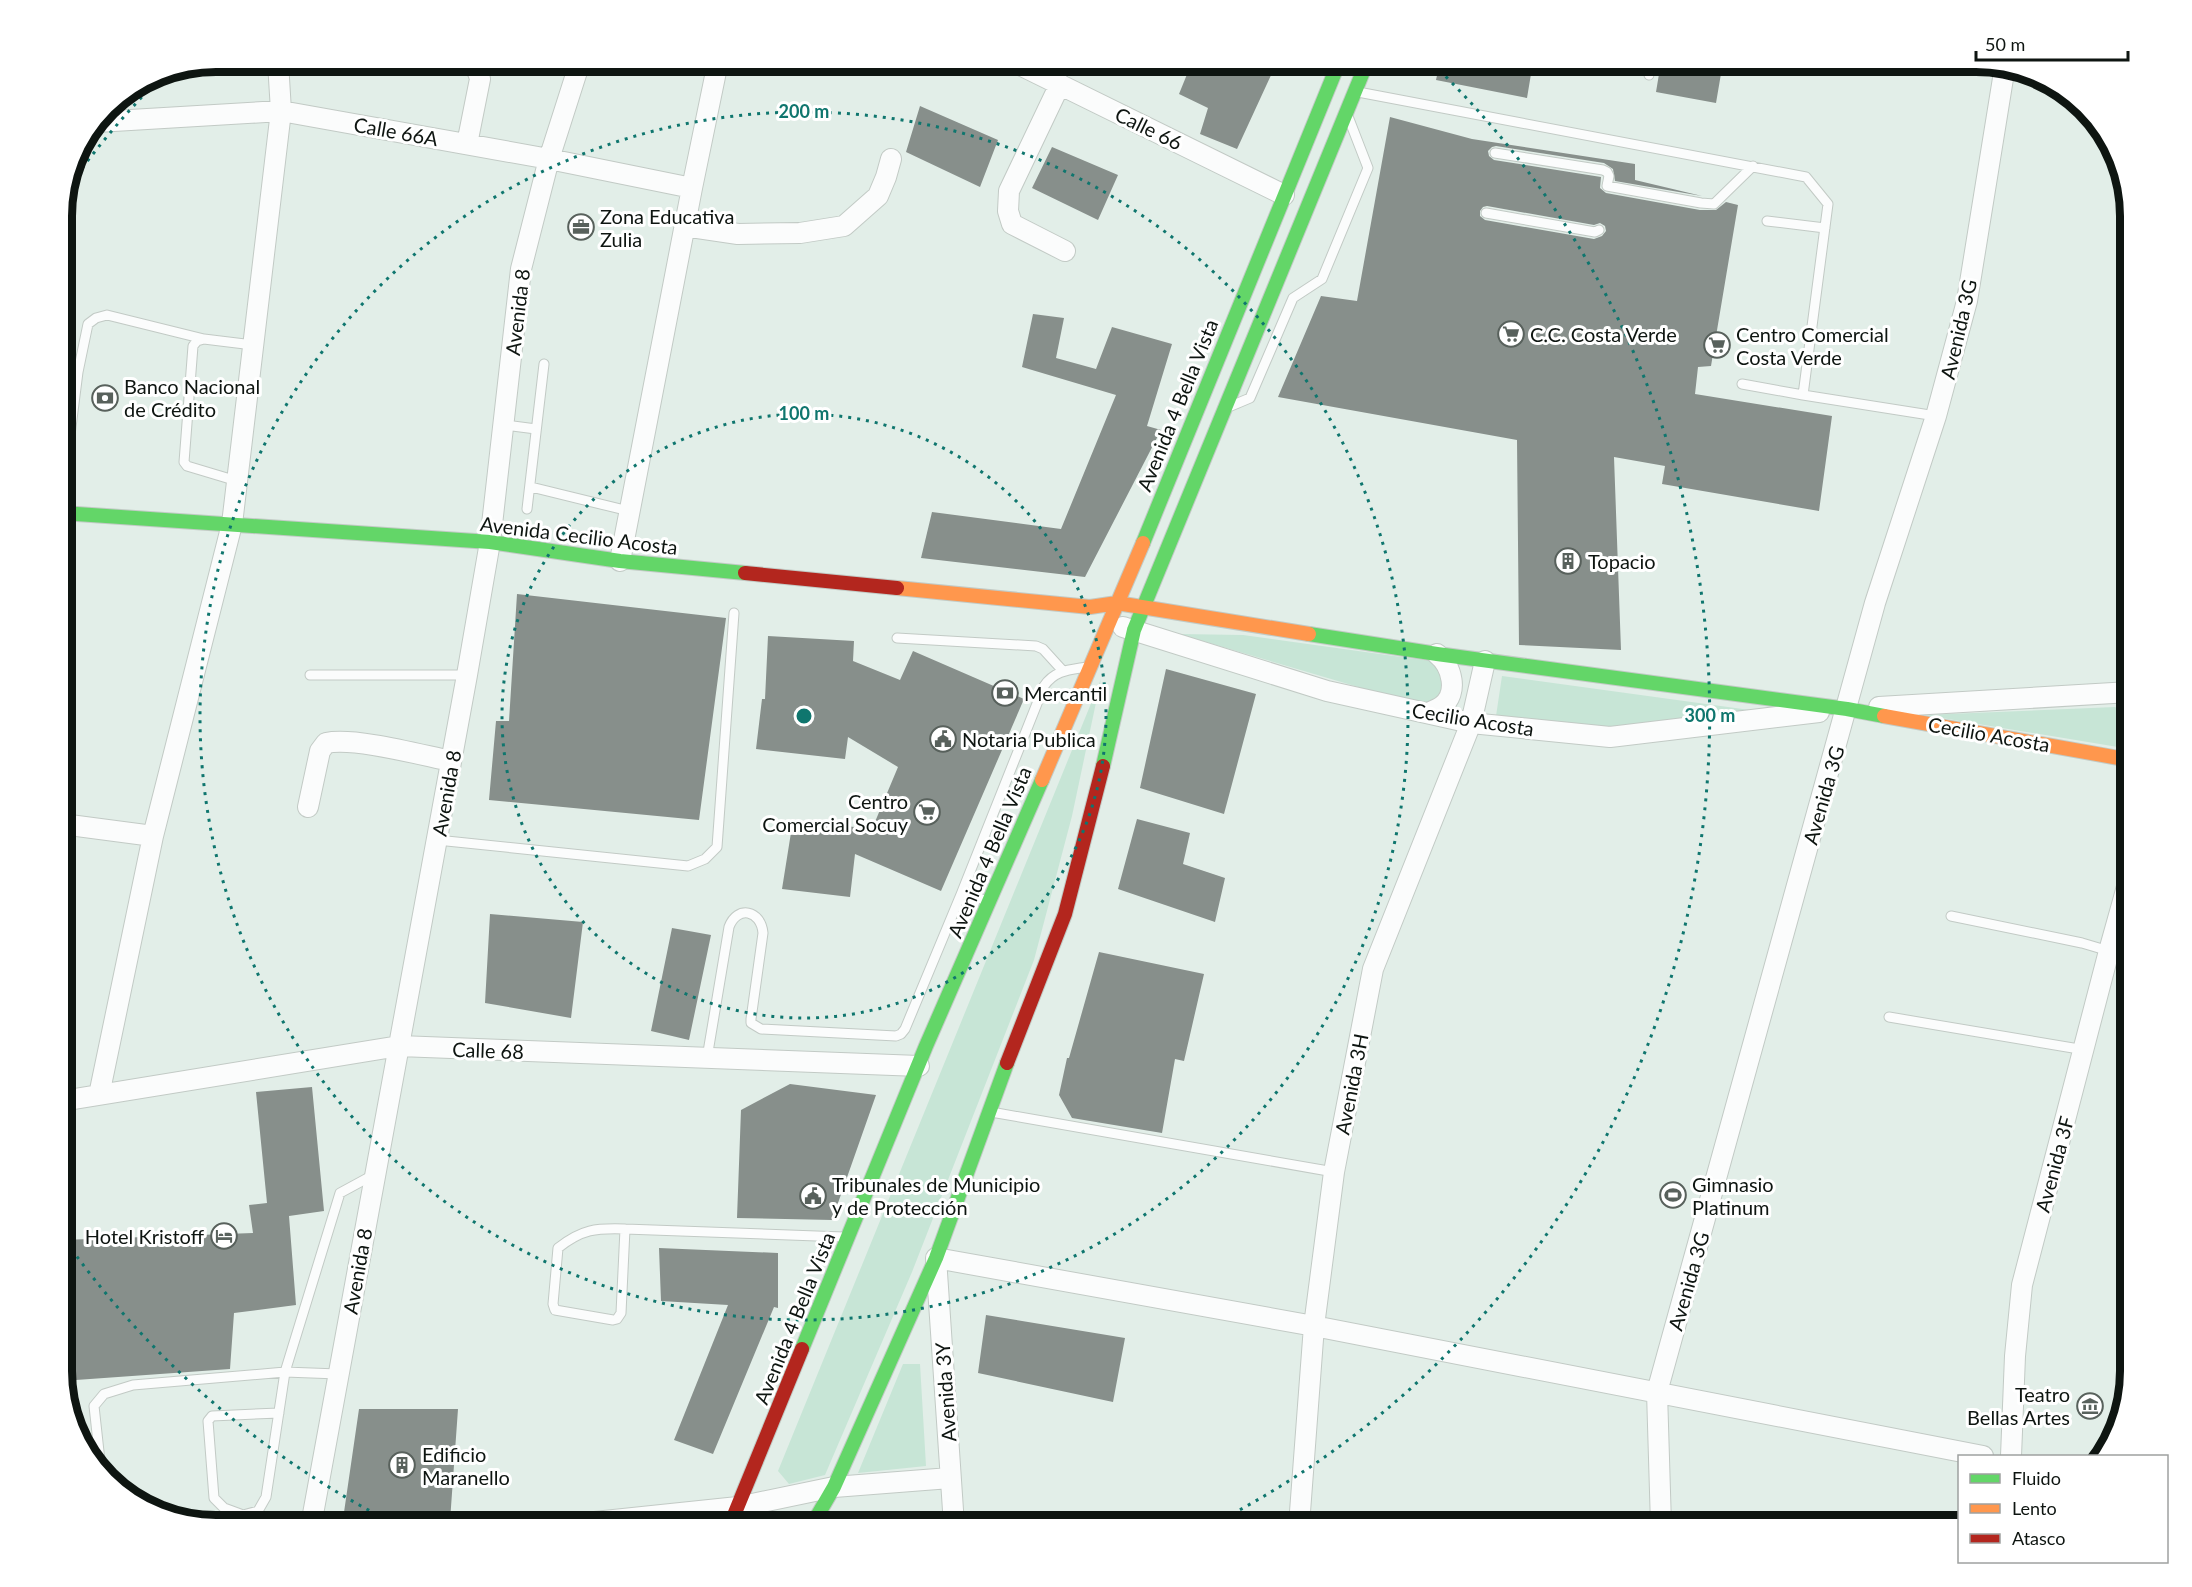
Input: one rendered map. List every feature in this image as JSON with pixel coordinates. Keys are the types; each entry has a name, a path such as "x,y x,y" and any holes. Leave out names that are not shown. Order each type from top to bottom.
{"street":[{"path":"99,1095 153,836 232,524 280,111 278,72"},
{"path":"467,144 480,79 478,72"},
{"name":"Avenida 8","path":"313,1515 490,542 521,269 549,159 577,72"},
{"path":"620,561 716,72"},
{"name":"Calle 66","path":"1035,72 1284,195"},
{"name":"Avenida 4 Bella Vista","path":"735,1515 919,1066 1110,622 1335,72"},
{"path":"818,1515 834,1487 936,1258 988,1111 1065,914 1134,630 1363,72"},
{"name":"Avenida 3G","path":"1660,1515 1657,1392 1875,603 1936,416 1967,301 2004,75"},
{"path":"1060,84 1009,191 1008,212 1012,224 1065,251"},
{"name":"Calle 66A","path":"108,121 280,111 549,159 692,188"},
{"path":"684,226 738,234 808,232 844,226 878,196 891,159"},
{"name":"Avenida Cecilio Acosta","path":"72,514 490,542 620,561 1090,607 1117,603"},
{"name":"Cecilio Acosta","path":"1117,603 1485,661 1847,709 2120,758"},
{"name":"Cecilio Acosta","path":"1090,607 1110,622 1327,691 1471,723 1610,737 1847,709"},
{"path":"1428,713 1443,706 1451,693 1452,675 1443,659 1437,654"},
{"name":"Avenida 3H","path":"1300,1515 1314,1326 1334,1172 1373,969 1471,723 1485,661"},
{"path":"1847,709 2120,693"},
{"path":"308,807 320,751 326,743 378,746 451,762"},
{"path":"72,825 153,836"},
{"name":"Avenida 3F","path":"2011,1455 2015,1356 2022,1285 2120,912"},
{"name":"Calle 68","path":"72,1099 399,1046 919,1066"},
{"path":"936,1258 1314,1326 1978,1455"},
{"name":"Avenida 3Y","path":"936,1258 953,1515"},
{"path":"666,1515 738,1507 834,1487 950,1478"}],"lane":[{"path":"1356,91 1806,177 1828,204 1803,395"},
{"path":"1226,408 1250,398 1293,298 1322,279 1368,168 1347,114"},
{"path":"1495,153 1603,170 1609,176 1607,186 1714,204 1753,166"},
{"path":"1486,213 1595,232 1599,230"},
{"path":"1767,221 1825,228"},
{"path":"72,419 78,372 88,324 96,318 107,315 204,339 253,345"},
{"path":"204,339 197,341 193,346 184,462 187,466 237,481"},
{"path":"527,509 543,364"},
{"path":"1742,384 1936,416"},
{"path":"505,425 536,429"},
{"path":"531,487 629,511"},
{"path":"437,840 688,866 705,859 717,847 734,613"},
{"path":"897,638 1036,646 1043,649 1064,671"},
{"path":"707,1058 729,927 735,916 745,913 758,918 762,924 763,933 751,1019 754,1027 896,1036 901,1034 962,892 1044,686 1051,676 1091,666"},
{"path":"310,675 467,675"},
{"path":"962,892 989,902"},
{"path":"1951,916 2082,943 2109,951"},
{"path":"1889,1017 2085,1050"},
{"path":"988,1111 1334,1172"},
{"path":"279,1413 212,1416 208,1421 213,1498 224,1508 243,1515 258,1511 266,1497 279,1413 285,1372 340,1193 375,1174"},
{"path":"625,1229 621,1313 617,1319 555,1310 553,1304 558,1248 574,1235 601,1228 848,1238"},
{"path":"99,1454 94,1406 104,1394 133,1385 285,1372 338,1374"}],"green space":[{"path":"1179,634 1243,635 1430,661 1445,679 1442,694 1426,707"},
{"path":"1502,676 1757,711 1610,729 1496,716"},
{"path":"1101,679 1072,816 1034,960 912,1272 825,1475 789,1484 778,1471"},
{"path":"2115,707 2120,710 2120,747 1924,715"},
{"path":"903,1364 920,1364 926,1466 858,1473"}],"building":[{"path":"1188,72 1272,72 1237,149 1200,134 1208,108 1179,94"},
{"path":"1438,72 1531,72 1527,98 1436,80"},
{"path":"1659,72 1721,72 1716,103 1656,92"},
{"path":"920,106 998,140 980,187 906,152"},
{"name":"C.C. Costa Verde","path":"1390,117 1472,139 1635,164 1635,180 1702,196 1615,181 1613,169 1604,163 1496,146 1488,151 1489,156 1494,160 1601,177 1600,188 1606,193 1700,210 1716,210 1726,202 1738,205 1711,366 1698,367 1695,394 1832,416 1819,511 1662,484 1665,466 1614,457 1621,650 1519,645 1517,440 1278,397 1321,296 1357,301","holes":["1487,206 1594,225 1600,223 1605,226 1606,231 1602,236 1594,239 1485,220 1480,216 1480,211"]},
{"path":"1052,147 1118,175 1098,220 1032,188"},
{"path":"1033,314 1064,318 1056,358 1096,369 1112,327 1172,344 1147,426 1161,430 1085,577 921,558 932,512 1061,529 1116,395 1022,367"},
{"path":"517,594 726,618 699,820 489,800 496,721 509,721"},
{"path":"768,636 854,641 853,661 900,680 913,651 1024,699 941,891 855,854 850,897 782,889 793,820 872,829 898,767 848,737 845,759 756,749 762,699 765,699"},
{"path":"1166,669 1256,694 1224,814 1140,788"},
{"path":"1137,819 1190,833 1183,864 1225,878 1215,922 1118,889"},
{"path":"490,914 583,922 571,1018 485,1003"},
{"path":"672,928 711,935 689,1040 651,1031"},
{"path":"1099,952 1204,974 1184,1061 1175,1059 1162,1133 1072,1118 1059,1095 1067,1058 1069,1058"},
{"path":"790,1084 876,1095 832,1220 737,1218 741,1110"},
{"name":"Hotel Kristoff","path":"312,1087 324,1211 289,1216 296,1305 234,1313 230,1369 72,1380 72,1240 253,1233 249,1205 267,1203 256,1092"},
{"path":"659,1248 778,1253 778,1308 774,1307 713,1454 674,1440 728,1305 661,1301"},
{"path":"986,1315 1125,1338 1113,1402 978,1373"},
{"name":"Edificio Maranello","path":"359,1409 458,1409 450,1515 344,1515"}],"traffic: fast":[{"path":"1143,543 1335,72"},
{"path":"1103,766 1134,630 1363,72"},
{"path":"72,514 490,542 620,561 745,573"},
{"path":"1309,634 1884,716"},
{"path":"802,1349 926,1046 1042,780"},
{"path":"818,1515 834,1487 936,1258 1007,1063"}],"traffic: slow":[{"path":"1042,780 1143,543"},
{"path":"897,588 1090,607 1117,603 1309,634"},
{"path":"1884,716 2120,758"}],"traffic: jam":[{"path":"745,573 897,588"},
{"path":"1007,1063 1065,914 1103,766"},
{"path":"734,1515 802,1349"}],"place":[{"name":"Zona Educativa Zulia","path":"581,227"},
{"name":"C.C. Costa Verde","path":"1511,334"},
{"name":"Centro Comercial Costa Verde","path":"1717,345"},
{"name":"Banco Nacional de Crédito","path":"105,398"},
{"name":"Topacio","path":"1568,561"},
{"name":"Mercantil","path":"1005,693"},
{"name":"Notaria Publica","path":"943,739"},
{"name":"Centro Comercial Socuy","path":"927,812"},
{"name":"Gimnasio Platinum","path":"1673,1195"},
{"name":"Tribunales de Municipio y de Protección","path":"813,1196"},
{"name":"Hotel Kristoff","path":"224,1236"},
{"name":"Teatro Bellas Artes","path":"2090,1406"},
{"name":"Edificio Maranello","path":"402,1465"}]}
